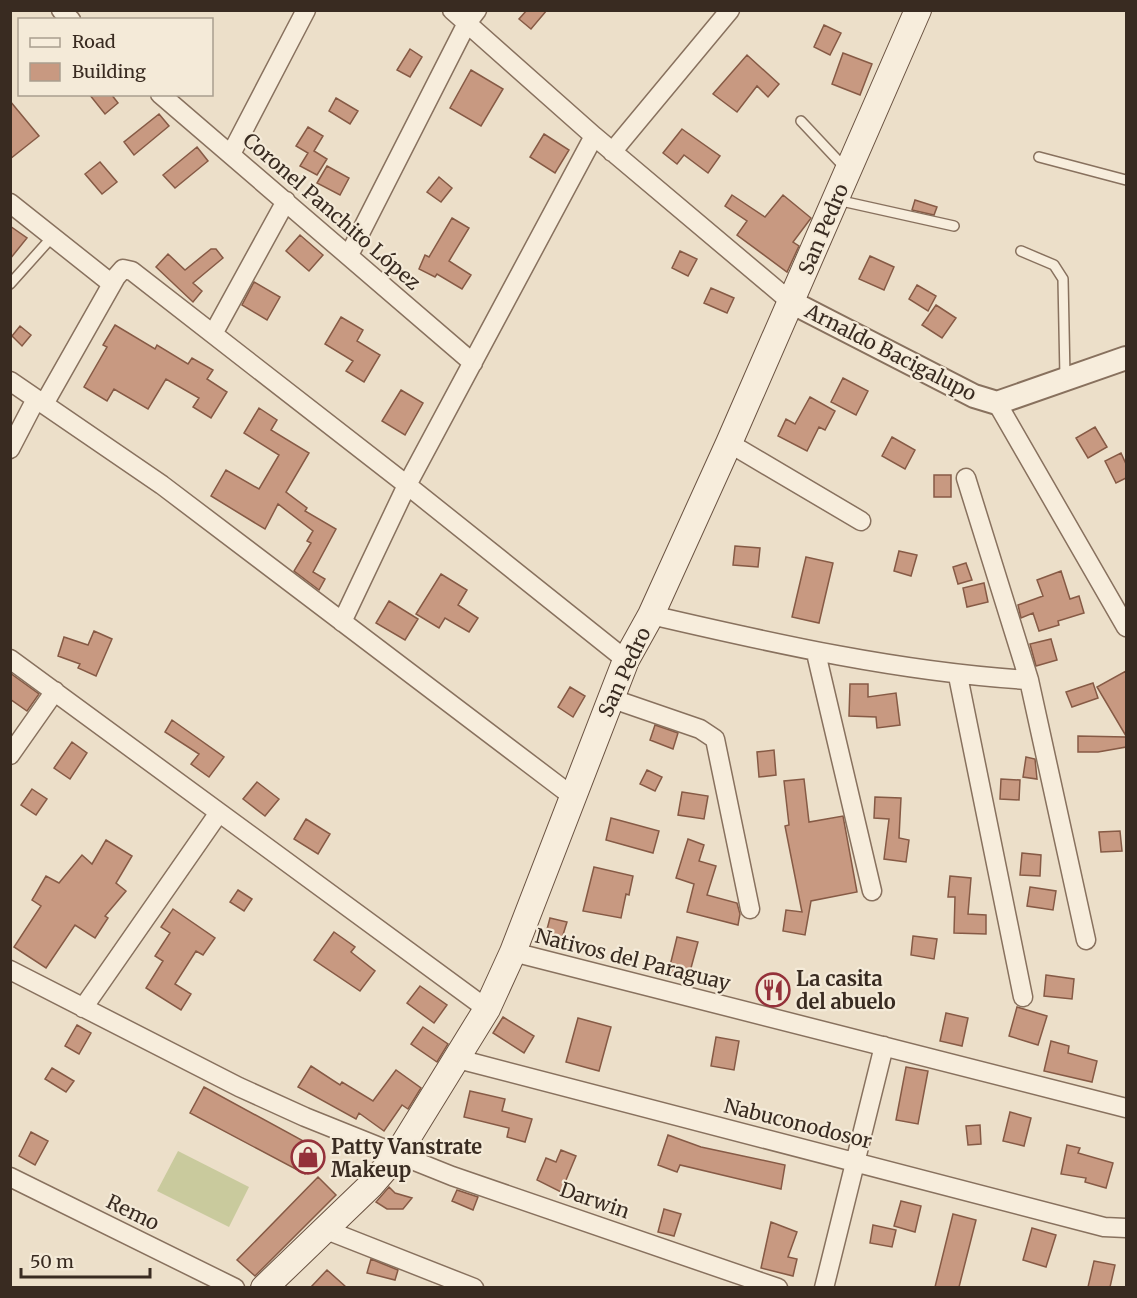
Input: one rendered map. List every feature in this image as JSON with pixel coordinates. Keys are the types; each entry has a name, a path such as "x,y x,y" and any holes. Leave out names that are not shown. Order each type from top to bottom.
{"main road":[{"name":"San Pedro","path":"264,1287 397,1155 487,1009 513,952 626,660 651,615 837,200 913,13"}],"street":[{"path":"231,154 306,10"},
{"path":"452,10 472,17 594,136 791,302"},
{"path":"612,152 730,10"},
{"path":"349,255 472,17"},
{"name":"Coronel Panchito López","path":"162,96 473,363"},
{"path":"342,622 407,485 594,136"},
{"path":"213,334 286,201"},
{"path":"10,203 112,284"},
{"path":"10,449 112,284 123,269 132,271 407,485 626,660"},
{"name":"Arnaldo Bacigalupo","path":"791,302 974,396 997,403 1126,358"},
{"path":"10,381 162,485 572,796"},
{"path":"997,403 1126,627"},
{"path":"729,443 861,521"},
{"path":"966,478 1029,680 1086,940"},
{"path":"651,615 816,653 958,676 1029,680"},
{"path":"816,653 872,891"},
{"path":"10,659 218,814 487,1009"},
{"path":"958,676 1023,997"},
{"path":"10,755 55,691"},
{"path":"610,698 700,729 715,739 750,909"},
{"path":"83,1008 218,814"},
{"name":"Nativos del Paraguay","path":"513,952 1126,1108"},
{"name":"Darwin","path":"10,970 239,1087 397,1155 452,1176 778,1287"},
{"path":"824,1287 884,1046"},
{"name":"Nabuconodosor","path":"458,1059 1104,1227 1126,1228"},
{"name":"Remo","path":"10,1177 235,1287"},
{"path":"324,1229 474,1287"}],"lane":[{"path":"801,121 848,170"},
{"path":"1039,157 1126,180"},
{"path":"837,200 954,226"},
{"path":"10,284 52,236"},
{"path":"1021,251 1054,265 1062,279 1065,380"}],"green space":[{"path":"178,1151 249,1187 229,1227 157,1191"}],"building":[{"path":"527,10 547,10 531,29 519,19"},
{"path":"824,25 841,33 830,55 814,47"},
{"path":"410,49 422,57 410,77 397,70"},
{"path":"843,53 872,64 860,95 832,84"},
{"path":"747,55 779,84 768,97 757,86 737,112 713,94"},
{"path":"471,70 503,89 481,126 450,108"},
{"path":"91,96 113,96 118,103 105,114"},
{"path":"336,98 358,111 350,124 329,111"},
{"path":"10,101 39,136 10,159"},
{"path":"159,114 169,126 134,155 124,142"},
{"path":"308,127 323,136 314,151 327,159 317,175 300,166 308,153 296,146"},
{"path":"682,129 720,156 708,173 684,155 677,164 663,153"},
{"path":"544,134 569,150 555,173 530,157"},
{"path":"197,147 208,161 175,188 163,175"},
{"path":"100,162 117,182 102,194 85,174"},
{"path":"327,166 349,178 340,195 317,183"},
{"path":"439,177 452,188 441,202 427,192"},
{"path":"732,195 765,217 783,195 811,218 793,242 799,246 787,272 737,235 747,221 725,206"},
{"path":"915,200 937,207 934,215 912,210"},
{"path":"452,218 469,228 449,261 471,275 462,289 437,274 435,277 419,269 425,255 429,257"},
{"path":"10,226 27,238 10,259"},
{"path":"300,235 323,255 309,271 286,251"},
{"path":"211,249 216,249 223,258 193,283 202,291 193,302 156,267 168,254 185,270"},
{"path":"680,251 697,259 688,276 672,268"},
{"path":"870,256 894,267 884,290 859,279"},
{"path":"254,282 280,297 267,320 242,305"},
{"path":"917,285 936,296 928,311 909,299"},
{"path":"711,288 734,298 727,313 704,303"},
{"path":"936,305 956,318 942,338 922,325"},
{"path":"341,317 363,330 357,341 380,355 364,382 346,371 353,361 325,344"},
{"path":"115,325 155,349 157,345 188,364 192,358 213,370 207,379 227,392 211,418 193,407 199,398 166,379 148,409 114,389 107,401 84,387 107,347 103,345"},
{"path":"20,326 31,335 22,346 12,336"},
{"path":"843,378 868,391 856,415 831,402"},
{"path":"401,390 423,403 405,435 382,421"},
{"path":"810,397 835,411 825,430 819,427 807,451 778,436 786,419 795,424"},
{"path":"259,408 277,420 271,430 309,453 286,492 307,508 305,511 336,529 313,572 325,579 319,590 294,571 311,543 307,541 313,531 278,504 265,529 211,496 226,470 259,489 279,455 244,433"},
{"path":"1095,427 1107,447 1088,458 1076,438"},
{"path":"892,437 915,450 905,469 882,456"},
{"path":"1121,453 1126,464 1126,478 1116,483 1105,461"},
{"path":"934,475 951,475 951,497 934,497"},
{"path":"735,546 760,548 758,567 733,565"},
{"path":"899,551 917,555 911,576 894,571"},
{"path":"806,557 833,563 819,623 792,617"},
{"path":"966,563 972,580 958,584 953,567"},
{"path":"1061,571 1070,599 1079,596 1084,613 1058,621 1059,625 1039,631 1033,613 1021,618 1018,605 1043,596 1037,580"},
{"path":"441,574 467,590 458,605 478,618 469,632 445,618 439,628 416,614"},
{"path":"984,583 988,602 967,607 963,588"},
{"path":"389,601 418,619 405,640 376,623"},
{"path":"94,631 112,639 96,676 78,668 80,664 58,656 64,637 88,645"},
{"path":"1051,639 1057,660 1036,666 1030,644"},
{"path":"1126,671 1126,736 1097,687"},
{"path":"10,673 39,694 27,711 10,699"},
{"path":"1093,683 1098,698 1072,707 1066,692"},
{"path":"850,684 868,684 868,697 896,693 900,725 877,728 876,717 849,716"},
{"path":"570,687 585,696 573,717 558,707"},
{"path":"172,720 224,757 209,777 191,764 199,754 165,732"},
{"path":"655,725 678,733 673,749 650,740"},
{"path":"1078,736 1126,737 1126,747 1098,752 1078,752"},
{"path":"72,742 87,753 70,779 54,768"},
{"path":"774,750 776,775 759,777 757,752"},
{"path":"1026,757 1035,759 1037,779 1023,777"},
{"path":"647,770 662,777 655,791 640,784"},
{"path":"804,779 809,822 843,816 857,892 811,901 805,935 783,931 786,910 802,912 785,826 789,825 784,781"},
{"path":"1001,779 1020,780 1019,800 1000,799"},
{"path":"257,782 279,799 265,816 243,799"},
{"path":"32,789 47,799 36,815 21,805"},
{"path":"682,792 708,796 704,819 678,815"},
{"path":"875,797 901,798 899,838 909,840 906,862 884,859 889,819 874,818"},
{"path":"611,818 659,831 653,853 606,840"},
{"path":"306,819 330,834 318,854 294,839"},
{"path":"1120,831 1122,851 1101,852 1099,832"},
{"path":"688,839 704,845 699,861 716,866 707,895 737,903 740,914 738,925 687,912 694,884 676,878"},
{"path":"106,840 132,856 116,883 126,891 105,916 108,918 95,938 75,925 46,968 14,947 41,906 32,900 46,876 59,883 82,855 92,864"},
{"path":"1022,853 1041,855 1040,876 1020,875"},
{"path":"594,867 633,876 621,918 583,911"},
{"path":"950,876 971,878 968,914 986,915 986,934 954,933 955,897 948,897"},
{"path":"1030,887 1056,891 1053,910 1027,906"},
{"path":"238,890 252,899 244,911 230,902"},
{"path":"173,909 215,938 203,955 196,951 175,984 191,994 181,1010 146,988 163,961 155,956 170,933 161,927"},
{"path":"550,918 567,922 562,938 546,933"},
{"path":"334,932 355,947 351,952 375,971 360,991 314,960"},
{"path":"913,936 937,939 934,959 911,955"},
{"path":"677,937 698,942 688,979 668,974"},
{"path":"1046,975 1074,979 1072,999 1044,996"},
{"name":"La casita del abuelo","path":"764,978 786,985 782,1002 759,995"},
{"path":"420,986 447,1005 434,1023 407,1003"},
{"path":"1017,1007 1047,1016 1038,1045 1009,1036"},
{"path":"946,1013 968,1018 962,1046 940,1041"},
{"path":"503,1017 534,1036 524,1053 493,1033"},
{"path":"578,1018 611,1027 599,1071 566,1062"},
{"path":"77,1025 91,1033 79,1054 65,1046"},
{"path":"423,1027 448,1044 437,1062 411,1044"},
{"path":"716,1037 739,1041 734,1070 711,1066"},
{"path":"1051,1041 1069,1046 1068,1053 1097,1061 1092,1082 1044,1071"},
{"path":"311,1066 340,1085 342,1082 373,1101 396,1070 421,1088 408,1109 402,1105 384,1131 359,1113 356,1119 298,1087"},
{"path":"906,1067 928,1071 918,1124 896,1120"},
{"path":"52,1068 74,1081 66,1092 45,1079"},
{"path":"204,1087 318,1149 305,1174 190,1113"},
{"path":"470,1091 505,1099 502,1111 532,1119 525,1142 507,1137 509,1128 464,1117"},
{"path":"1010,1112 1031,1118 1024,1146 1003,1141"},
{"path":"980,1125 981,1144 968,1145 966,1126"},
{"path":"31,1132 48,1141 35,1165 19,1156"},
{"path":"668,1135 701,1147 785,1165 781,1189 680,1165 677,1172 658,1165"},
{"path":"1067,1145 1080,1148 1078,1153 1113,1163 1106,1188 1085,1182 1086,1178 1061,1174"},
{"path":"561,1150 576,1156 561,1192 537,1180 546,1158 556,1162"},
{"path":"318,1177 336,1195 255,1276 237,1260"},
{"path":"389,1187 395,1193 412,1198 403,1209 387,1209 376,1202"},
{"path":"457,1190 478,1197 473,1210 452,1201"},
{"path":"901,1201 921,1206 915,1232 894,1226"},
{"path":"664,1209 681,1214 674,1236 658,1232"},
{"path":"953,1214 976,1220 959,1287 935,1287"},
{"path":"771,1222 797,1232 788,1257 797,1259 793,1276 761,1268"},
{"path":"873,1225 896,1230 892,1247 870,1243"},
{"path":"1032,1228 1056,1235 1046,1267 1023,1260"},
{"path":"371,1259 398,1270 395,1280 367,1273"},
{"path":"1094,1261 1115,1265 1110,1287 1088,1287"},
{"path":"327,1270 346,1287 311,1287"}],"place":[{"name":"La casita del abuelo","path":"773,990"},
{"name":"Patty Vanstrate Makeup","path":"308,1157"}]}
